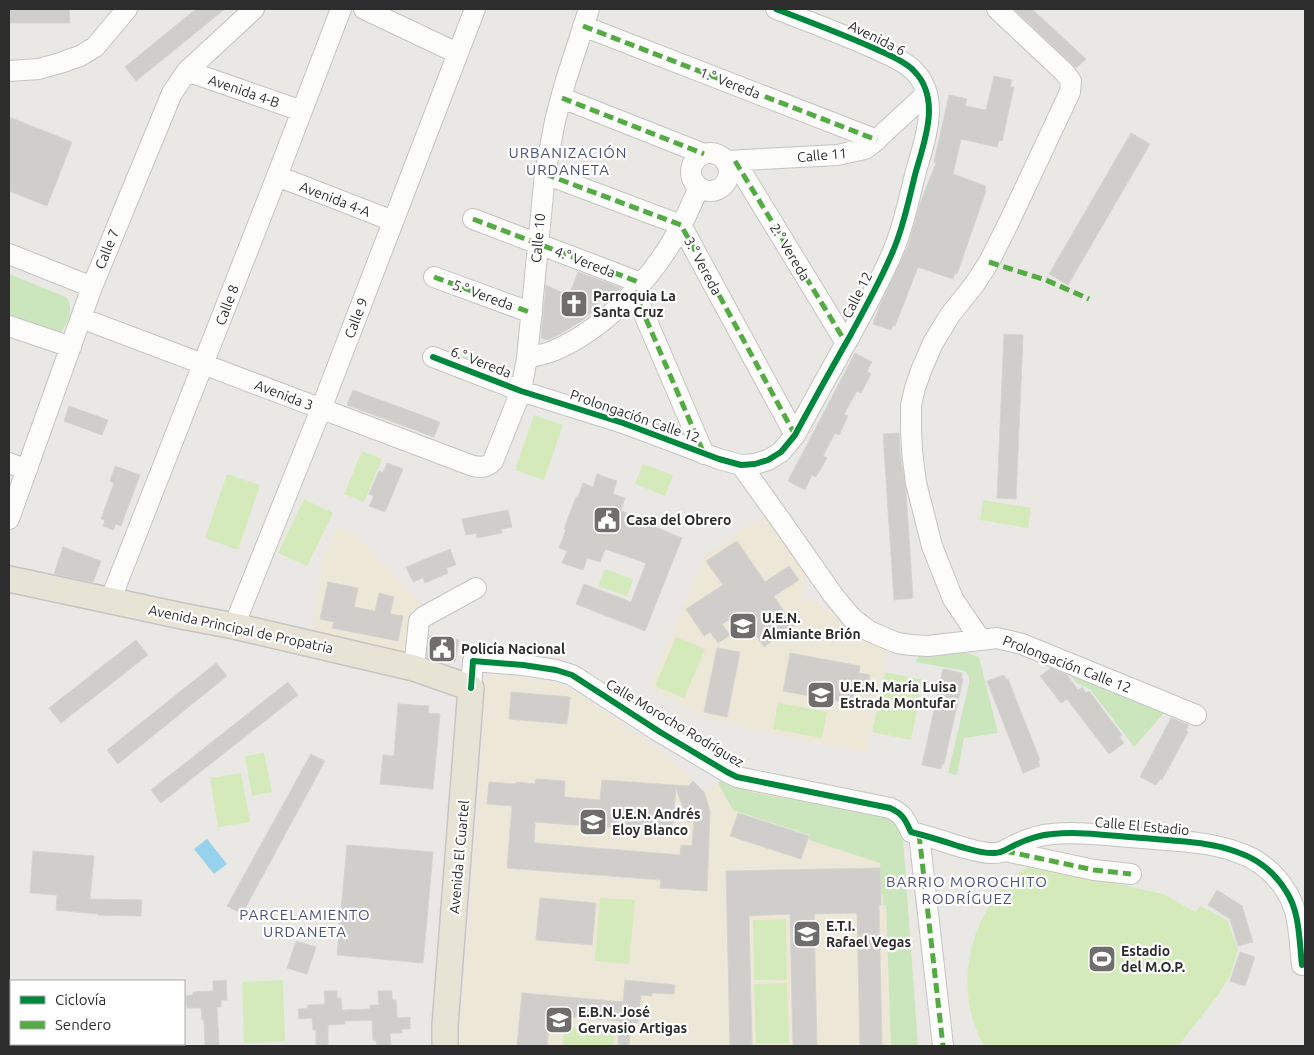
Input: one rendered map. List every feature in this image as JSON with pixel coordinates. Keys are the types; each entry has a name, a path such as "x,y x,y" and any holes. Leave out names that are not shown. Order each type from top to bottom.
{"main road":[{"name":"Avenida Principal de Propatria","path":"9,579 234,626 414,668 471,688"},
{"name":"Avenida El Cuartel","path":"441,1040 467,756 471,688"}],"street":[{"path":"9,71 39,69 80,56 95,47 127,9"},
{"name":"Calle 7","path":"9,519 18,466 71,347 92,287 172,93 187,71 254,9"},
{"name":"Calle 8","path":"110,601 341,9"},
{"path":"364,9 457,53"},
{"name":"Calle 9","path":"234,626 320,410 475,9"},
{"name":"Avenida 6","path":"776,9 849,37 896,59 914,70 927,93"},
{"path":"980,639 952,599 932,546 916,483 911,443 912,405 915,388 933,343 950,315 974,285 989,262 1070,92 1071,81 1065,73 997,9"},
{"name":"Calle 10","path":"489,466 494,461 521,391 527,358 545,174 550,142 586,18"},
{"name":"1.° Vereda","path":"586,18 877,140"},
{"name":"Avenida 4-B","path":"187,71 302,111"},
{"name":"Calle 11","path":"704,154 716,154 730,161 837,155 864,149 877,140 927,93"},
{"name":"Calle 12","path":"741,465 755,464 768,460 781,452 795,435 846,343 893,252 903,225 929,122 930,107 927,93"},
{"path":"562,98 704,154"},
{"path":"704,154 695,161 691,172 695,183 699,187 710,191 721,187 725,183 728,178 730,161"},
{"name":"2.° Vereda","path":"730,161 846,343"},
{"name":"3.° Vereda","path":"545,174 681,225 795,435"},
{"name":"Avenida 4-A","path":"277,176 393,221"},
{"path":"527,358 551,352 580,337 615,310 659,262 677,235 699,187"},
{"name":"4.° Vereda","path":"472,219 538,244 638,287"},
{"path":"9,254 92,287"},
{"name":"5.° Vereda","path":"434,276 532,313"},
{"path":"638,287 704,454"},
{"name":"Avenida 3","path":"81,318 320,410 473,466 489,466"},
{"path":"9,326 71,347"},
{"name":"6.° Vereda","path":"433,357 521,391"},
{"name":"Prolongación Calle 12","path":"521,391 623,423 719,460 741,465 832,595 852,618 869,631 897,643 928,646 997,638 1022,644 1196,715"},
{"path":"414,668 420,621 425,616 476,588"},
{"name":"Calle Morocho Rodríguez","path":"471,688 473,661 556,670 572,676 589,686 660,732 737,777 890,808 899,812 915,833"},
{"path":"915,833 943,1046"},
{"name":"Calle El Estadio","path":"915,833 980,852 995,853 1005,851 1038,836 1063,834 1092,834 1187,842 1206,844 1237,852 1255,860 1271,871 1287,892 1296,916 1302,965"},
{"path":"1005,851 1094,870 1131,874"}],"shaded area":[{"name":"U.E.N. Almiante Brión","path":"764,515 806,576 802,599 817,602 847,628 877,647 887,649 866,752 757,731 699,715 675,700 674,702 649,685 705,555"},
{"path":"338,527 353,533 426,609 409,660 311,636 323,556"},
{"path":"487,675 548,680 566,687 659,750 704,792 722,780 757,792 897,817 904,839 919,1046 459,1046 479,801"},
{"path":"9,1011 10,1045 82,1045 82,1046 9,1046"}],"green space":[{"path":"9,274 66,297 70,307 69,317 58,337 9,330"},
{"path":"534,415 563,425 544,480 515,470"},
{"path":"362,451 382,459 364,502 344,494"},
{"path":"643,464 673,475 665,496 635,484"},
{"path":"227,474 260,485 238,550 205,538"},
{"path":"304,499 333,513 307,566 278,553"},
{"path":"983,500 1031,508 1028,528 980,520"},
{"path":"605,569 633,579 627,596 598,586"},
{"path":"676,637 705,649 684,698 655,686"},
{"path":"920,652 967,653 979,657 998,733 964,738 957,775 948,773 969,677 965,671 916,662"},
{"path":"1063,666 1165,712 1134,747 1090,689 1077,683"},
{"path":"885,672 923,680 911,740 872,732"},
{"path":"778,703 827,712 822,738 773,729"},
{"path":"264,753 272,792 252,796 245,756"},
{"path":"241,773 250,822 218,827 210,778"},
{"path":"722,780 756,793 896,818 903,839 918,1046 891,1046 886,906 883,905 883,895 881,895 880,863 809,840 810,835 733,810 718,783"},
{"name":"Estadio del M.O.P.","path":"1029,866 1039,866 1163,894 1196,912 1200,906 1227,920 1238,950 1230,976 1218,995 1178,1046 984,1046 975,1028 970,1008 968,968 972,948 978,929 998,894 1012,878"},
{"path":"600,898 635,900 629,964 595,961"},
{"path":"786,919 787,980 754,980 753,920"},
{"path":"283,980 285,1041 244,1043 242,982"},
{"path":"787,983 789,1043 756,1043 754,984"},
{"path":"564,1027 615,1031 613,1046 563,1046"}],"water":[{"path":"207,839 227,864 214,874 194,849"}],"building":[{"path":"9,9 69,9 70,23 9,23"},
{"path":"196,9 225,9 136,81 125,67"},
{"path":"1014,9 1032,9 1086,59 1076,68"},
{"path":"994,76 1012,80 1010,87 1014,87 1002,141 999,140 997,147 961,139 953,174 986,186 984,191 986,191 957,274 955,273 953,279 918,267 895,326 893,325 891,330 873,324 908,246 921,201 936,163 934,162 949,95 967,99 965,106 986,110"},
{"path":"9,117 72,142 47,206 9,191"},
{"path":"1131,133 1150,144 1068,285 1049,274"},
{"name":"Parroquia La Santa Cruz","path":"578,272 621,288 614,295 604,291 593,311 583,320 548,340 541,338 546,285 567,295 568,292 570,293"},
{"path":"1004,334 1023,335 1016,499 997,498"},
{"path":"855,353 872,362 867,371 871,374 861,393 857,391 844,414 848,416 839,435 835,433 823,456 827,458 816,477 812,475 805,490 788,481"},
{"path":"353,390 440,422 434,437 347,405"},
{"path":"69,406 108,420 102,435 64,421"},
{"path":"899,433 906,491 913,598 894,600 883,434"},
{"path":"387,463 403,469 385,512 369,506 374,496 369,494 379,471 383,473"},
{"path":"115,466 140,475 121,526 116,524 113,530 103,526 105,520 101,519 114,483 110,481"},
{"path":"597,474 617,481 613,494 625,498 621,511 654,523 653,526 682,538 645,631 576,604 584,584 631,602 646,563 605,549 600,562 587,558 583,570 562,563 567,551 559,548 576,497 578,497 583,483 593,487"},
{"path":"508,510 512,527 501,529 502,533 477,538 476,533 466,535 462,519"},
{"path":"737,541 765,582 789,566 799,580 774,596 794,626 764,647 740,612 722,624 730,635 718,643 710,632 704,636 686,609 723,585 706,561"},
{"path":"63,547 101,561 93,582 54,574"},
{"path":"450,549 456,565 446,568 448,573 425,583 423,578 413,582 406,567"},
{"path":"328,582 358,588 354,607 375,611 379,593 394,597 390,614 403,616 398,641 332,628 334,622 320,619"},
{"name":"Policía Nacional","path":"429,636 459,640 455,662 427,657"},
{"path":"136,640 148,655 61,723 49,708"},
{"path":"717,648 740,652 727,717 704,712"},
{"path":"790,653 860,666 859,673 870,675 867,691 855,689 852,704 783,691"},
{"path":"216,663 227,676 118,764 107,750"},
{"path":"1051,668 1067,675 1078,690 1082,687 1086,693 1089,691 1122,735 1119,737 1124,743 1109,754 1067,699 1061,703 1040,676"},
{"path":"943,669 962,673 961,678 963,679 944,764 942,764 941,769 922,765"},
{"path":"1004,675 1008,679 1040,760 1038,761 1040,766 1023,773 987,681"},
{"path":"288,682 298,695 161,803 151,790"},
{"path":"511,692 570,697 567,724 509,719"},
{"path":"398,704 429,706 428,713 440,714 433,789 380,784 383,755 394,756"},
{"path":"1171,718 1189,725 1186,730 1188,732 1162,780 1160,779 1156,785 1140,777"},
{"path":"311,754 325,761 242,914 227,906"},
{"path":"536,779 565,781 564,797 600,800 602,780 688,786 693,781 704,792 710,811 707,891 660,888 661,880 507,868 512,806 487,804 489,782 535,784","holes":["676,788 688,822 694,820 692,846 681,845 680,855 534,843 535,822 672,832"]},
{"path":"738,813 809,836 801,859 730,836"},
{"path":"347,845 433,852 423,963 337,955"},
{"path":"33,851 94,856 90,899 142,900 141,916 98,915 56,910 57,895 30,893"},
{"path":"880,868 882,1046 860,1046 857,913 814,914 817,1046 793,1046 790,914 749,916 752,1046 730,1046 726,871"},
{"path":"1217,890 1242,906 1253,942 1238,946 1230,919 1208,905"},
{"path":"540,898 596,903 592,945 536,940"},
{"path":"296,941 316,947 307,974 287,968"},
{"path":"1240,952 1255,957 1245,986 1230,981"},
{"path":"226,980 227,1000 221,1000 221,1007 217,1007 219,1046 205,1046 204,1020 202,1020 201,1008 187,1008 186,996 193,995 193,992 213,991 213,981"},
{"path":"625,980 675,985 674,994 652,993 652,996 641,995 638,1023 631,1022 629,1046 618,1046 620,1021 550,1015 547,1046 517,1046 522,993 623,1002"},
{"path":"324,991 337,991 337,998 341,998 342,1010 370,1009 370,1005 379,1005 378,991 392,991 392,1000 396,1000 397,1018 410,1017 410,1029 402,1029 402,1033 390,1033 391,1046 377,1046 376,1040 373,1040 372,1020 345,1021 345,1024 328,1025 328,1046 316,1046 316,1030 313,1030 312,1018 299,1019 298,1009 308,1008 308,1005 325,1004"}],"marked path":[{"path":"583,26 877,140"},
{"path":"562,98 704,154"},
{"path":"735,161 846,343"},
{"path":"545,174 681,225 795,435"},
{"path":"473,219 641,283"},
{"path":"989,262 1046,280 1089,299"},
{"path":"434,277 532,313"},
{"path":"634,291 704,454"},
{"path":"919,834 943,1046"},
{"path":"1005,851 1094,870 1131,874"}],"cycle path":[{"path":"433,357 521,391 623,423 719,459 741,465 755,464 768,460 781,452 795,435 867,304 893,251 903,222 923,146 929,106 922,82 914,71 902,62 853,39 776,9"},
{"path":"471,688 473,661 523,665 556,670 572,675 660,732 737,777 890,808 903,817 911,832 981,852 1000,852 1042,835 1075,833 1190,842 1226,848 1265,867 1277,878 1286,891 1291,899 1296,917 1302,965"}],"place":[{"name":"Parroquia La Santa Cruz","path":"574,304"},
{"name":"Casa del Obrero","path":"607,520"},
{"name":"U.E.N. Almiante Brión","path":"743,626"},
{"name":"Policía Nacional","path":"442,649"},
{"name":"U.E.N. María Luisa Estrada Montufar","path":"821,695"},
{"name":"U.E.N. Andrés Eloy Blanco","path":"593,822"},
{"name":"E.T.I. Rafael Vegas","path":"807,934"},
{"name":"Estadio del M.O.P.","path":"1102,959"},
{"name":"E.B.N. José Gervasio Artigas","path":"559,1020"}],"district":[{"name":"URBANIZACIÓN URDANETA","path":"568,160"},
{"name":"BARRIO MOROCHITO RODRÍGUEZ","path":"967,890"},
{"name":"PARCELAMIENTO URDANETA","path":"305,922"}]}
